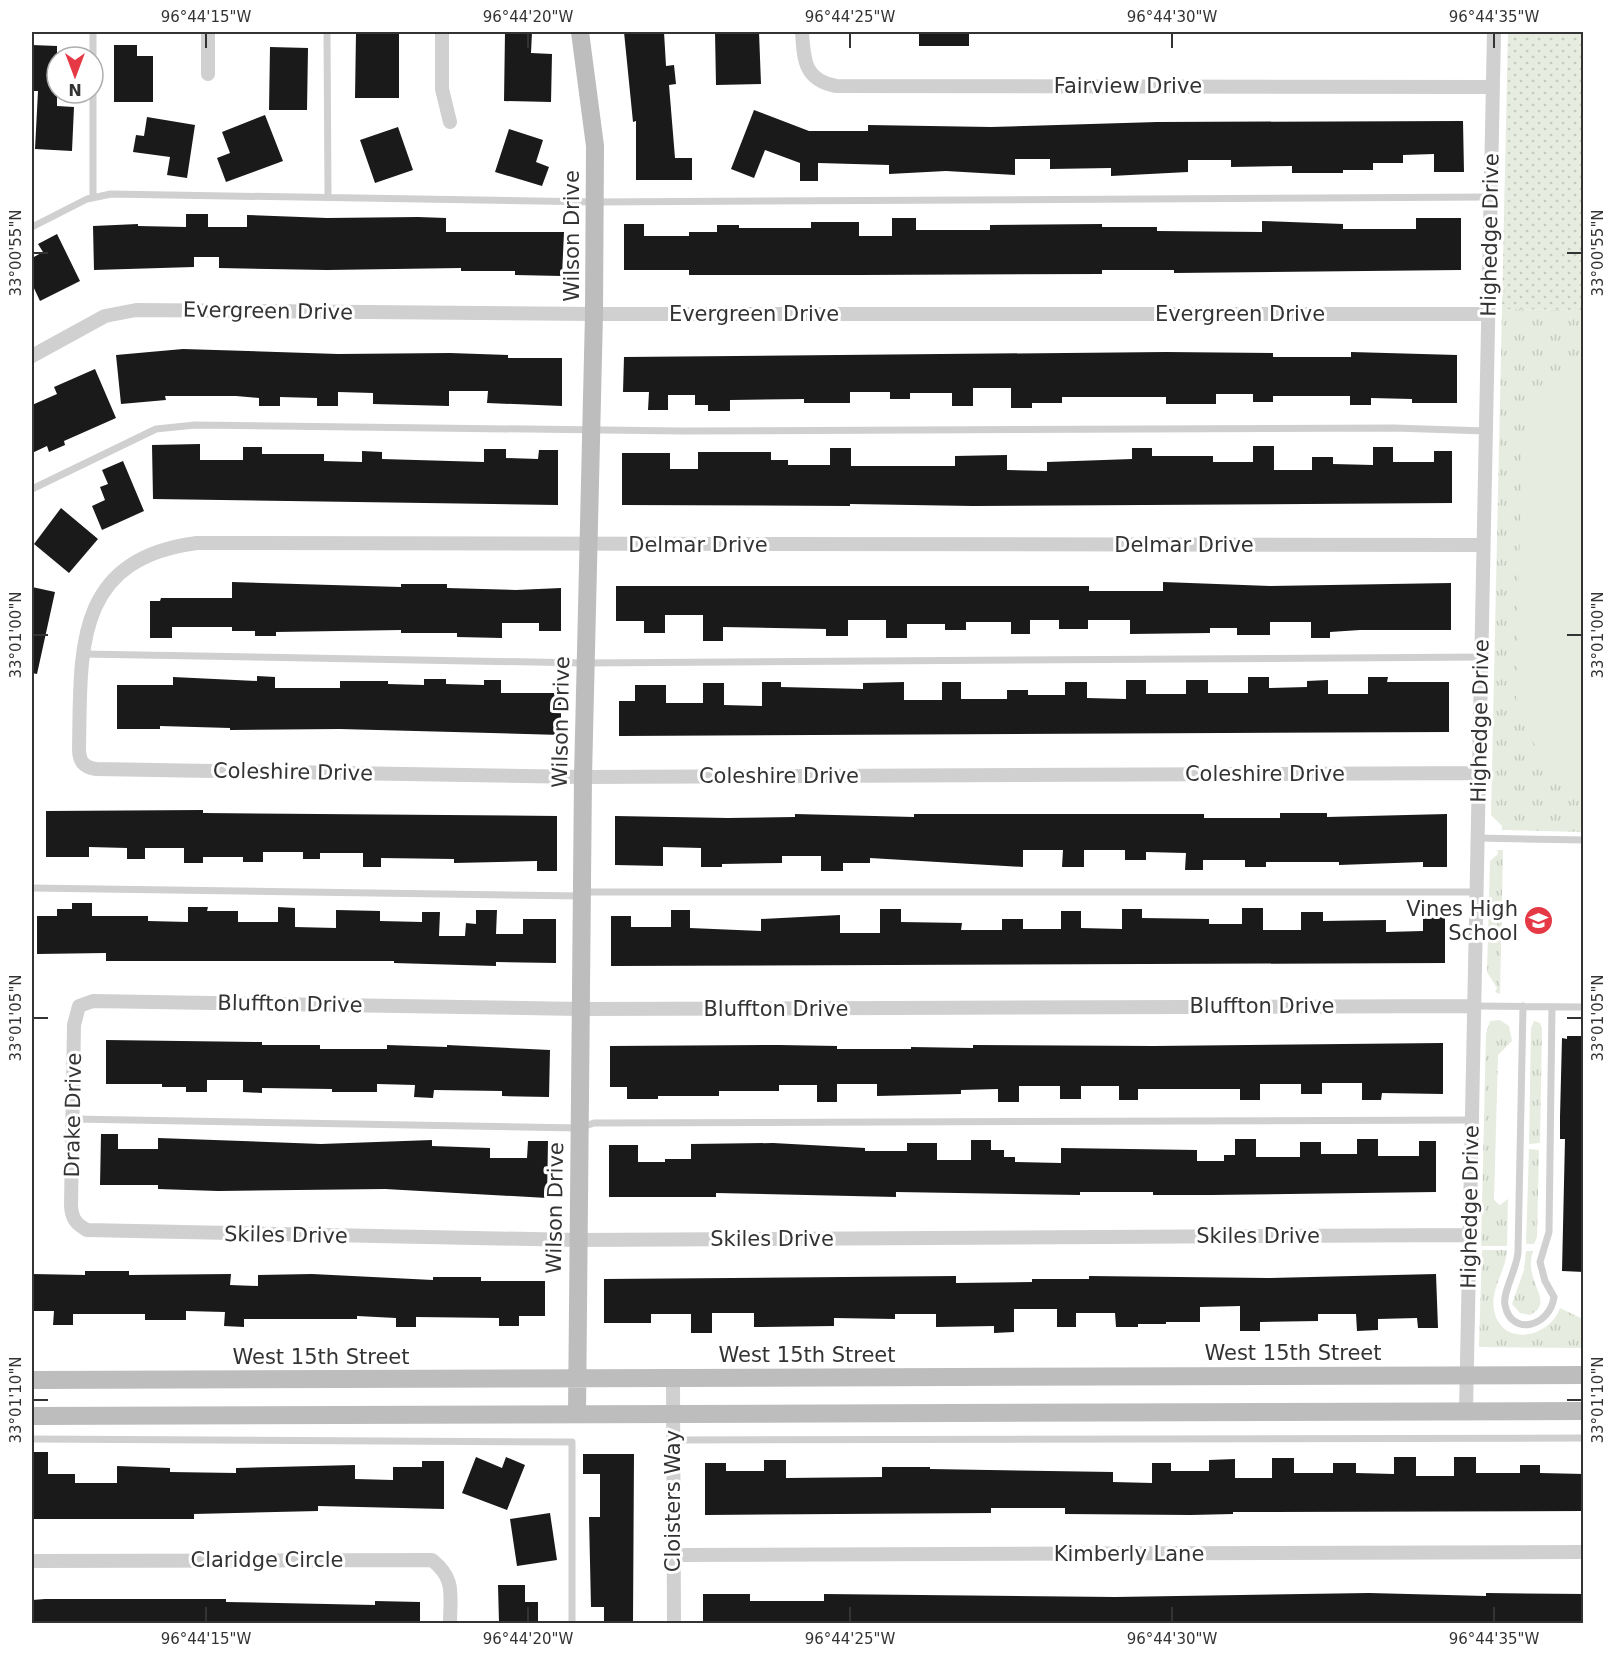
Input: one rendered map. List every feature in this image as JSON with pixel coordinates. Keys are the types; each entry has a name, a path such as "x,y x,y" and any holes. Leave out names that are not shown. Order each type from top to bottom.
{"main road":[{"name":"Wilson Drive","path":"577,1414 581,894 595,202 594,134 580,32"},
{"name":"West 15th Street","path":"32,1380 1584,1375"},
{"path":"32,1416 1584,1411"}],"street":[{"path":"208,32 208,74"},
{"path":"442,32 442,89 450,122"},
{"name":"Fairview Drive","path":"802,32 808,70 820,83 836,86 1492,87"},
{"name":"Highedge Drive","path":"1466,1411 1494,32"},
{"name":"Evergreen Drive","path":"32,356 105,316 136,310 594,314 1488,314"},
{"name":"Delmar Drive","path":"82,763 79,756 81,654 92,613 114,580 142,558 176,545 197,543 1484,545"},
{"name":"Coleshire Drive","path":"82,763 96,769 583,777 1479,773"},
{"name":"Bluffton Drive","path":"79,1006 93,1001 580,1009 1474,1005"},
{"name":"Drake Drive","path":"77,1224 71,1215 71,1206 74,1024 79,1006"},
{"name":"Skiles Drive","path":"77,1224 87,1230 99,1231 577,1240 1469,1235"},
{"name":"Cloisters Way","path":"673,1378 674,1623"},
{"name":"Kimberly Lane","path":"674,1555 1584,1552"},
{"name":"Claridge Circle","path":"32,1561 432,1560 445,1570 450,1580 450,1623"}],"lane":[{"path":"93,32 93,198"},
{"path":"327,32 328,197"},
{"path":"32,227 93,198 111,194 595,202 1490,197"},
{"path":"32,489 145,434 166,428 195,425 591,431 1394,428 1486,431"},
{"path":"81,654 585,663 1481,657"},
{"path":"1477,838 1584,840"},
{"path":"32,888 581,894 1476,892"},
{"path":"1474,1005 1584,1007"},
{"path":"1523,1006 1518,1252 1514,1275 1505,1294 1505,1305 1509,1314 1518,1323 1530,1325 1540,1323 1548,1315 1554,1297 1545,1281 1540,1262 1549,1232 1552,1007"},
{"path":"73,1119 579,1128 606,1123 1472,1120"},
{"path":"673,1440 1584,1438"},
{"path":"32,1439 572,1442 572,1623"}],"green space":[{"path":"1508,32 1583,32 1583,310 1502,309"},
{"path":"1502,309 1583,310 1583,832 1502,830 1502,826 1491,815"},
{"path":"1583,356 1583,785 1559,772 1549,763 1533,742 1516,705 1522,437 1531,411 1543,389 1560,370"},
{"path":"1497,850 1503,850 1500,994 1495,992 1497,988 1487,972 1490,861 1498,854"},
{"path":"1500,1020 1509,1026 1512,1041 1498,1055 1494,1200 1500,1205 1508,1199 1507,1246 1481,1246 1486,1034 1490,1021"},
{"path":"1534,1021 1540,1023 1542,1028 1540,1143 1529,1144 1531,1028"},
{"path":"1529,1149 1539,1150 1537,1237 1534,1244 1526,1244"},
{"path":"1482,1250 1507,1250 1493,1302 1498,1322 1506,1330 1515,1334 1536,1332 1546,1327 1554,1319 1560,1308 1583,1319 1583,1348 1479,1347"},
{"path":"1526,1251 1533,1251 1532,1272 1540,1297 1537,1310 1530,1315 1520,1313 1512,1304 1524,1270"}],"building":[{"path":"356,32 399,32 399,98 355,98"},
{"path":"505,32 532,32 531,53 552,54 551,102 504,101"},
{"path":"624,32 664,32 666,66 674,65 676,84 669,85 675,158 692,158 692,180 636,180 636,121 633,122"},
{"path":"715,32 759,32 761,84 716,85"},
{"path":"919,32 969,32 969,46 919,46"},
{"path":"32,45 45,46 45,105 74,107 72,151 35,149 38,91 32,91"},
{"path":"114,45 137,45 137,56 153,56 153,102 114,102"},
{"path":"270,47 308,48 307,110 269,110"},
{"path":"754,110 809,131 868,131 868,125 991,127 1157,122 1463,121 1464,172 1434,172 1434,154 1403,155 1403,163 1373,163 1373,170 1343,170 1343,173 1292,173 1292,166 1231,167 1231,160 1188,160 1188,172 1111,176 1111,168 1050,169 1050,159 1015,159 1015,175 946,171 889,174 889,165 818,163 818,181 800,181 800,163 765,150 754,178 731,169"},
{"path":"265,115 283,161 226,182 217,158 230,153 222,132"},
{"path":"147,117 195,125 187,178 167,175 170,157 133,152 136,135 144,136"},
{"path":"398,127 413,170 375,183 360,140"},
{"path":"509,129 543,140 536,162 549,167 542,186 495,172"},
{"path":"186,214 208,214 208,227 247,227 247,215 327,218 418,217 446,218 446,232 564,232 562,276 515,275 515,271 461,271 461,268 327,270 219,268 219,257 194,257 194,267 94,270 93,226 138,224 138,226 186,227"},
{"path":"892,218 916,218 916,230 990,230 990,225 1102,224 1102,227 1157,227 1157,231 1262,232 1262,221 1343,224 1343,229 1416,229 1416,218 1461,218 1461,270 1174,273 1174,270 1102,270 1102,274 689,275 689,270 624,270 624,224 644,224 644,236 689,236 689,232 717,232 717,225 739,225 739,228 811,228 811,222 859,222 859,236 892,236"},
{"path":"57,234 80,281 40,301 32,284 32,258 43,252 38,244"},
{"path":"183,349 338,354 450,353 508,355 508,358 562,358 562,406 487,403 488,391 449,391 449,406 373,404 373,393 338,392 338,406 317,406 317,398 280,397 280,406 259,406 259,398 236,396 165,396 166,400 121,404 116,355"},
{"path":"1351,352 1457,355 1457,403 1412,403 1412,399 1371,398 1371,405 1350,405 1350,396 1273,396 1273,402 1253,402 1253,394 1216,394 1216,404 1166,404 1166,397 1062,397 1062,403 1032,403 1032,408 1011,408 1011,388 973,388 973,406 952,406 952,393 910,393 910,399 890,399 890,392 850,392 850,403 804,403 804,399 730,400 730,411 708,411 708,405 695,405 695,395 668,395 668,410 648,410 649,392 623,392 624,357 1273,353 1273,357 1351,357"},
{"path":"95,369 116,418 64,441 65,445 49,452 47,446 32,453 32,405 57,394 54,387"},
{"path":"200,444 200,460 243,460 243,447 262,447 262,454 324,454 324,461 362,462 362,451 382,452 382,459 484,462 484,449 506,449 506,458 538,459 539,450 558,450 558,505 153,499 152,445"},
{"path":"1253,446 1274,446 1274,470 1312,470 1312,457 1333,457 1333,464 1373,465 1373,447 1393,447 1393,462 1434,462 1434,451 1452,451 1452,503 973,506 622,505 622,453 670,453 670,469 698,469 698,452 771,452 771,460 788,460 788,465 830,465 830,448 851,448 851,466 955,466 955,456 1007,455 1007,470 1047,471 1047,462 1132,459 1132,448 1152,448 1152,456 1213,456 1213,462 1253,462"},
{"path":"123,461 144,511 102,530 92,506 105,500 100,487 108,484 102,470"},
{"path":"61,508 98,539 69,573 34,544"},
{"path":"232,582 401,587 401,584 447,584 447,588 516,590 561,588 561,631 539,631 539,623 502,623 502,638 457,637 457,633 401,633 401,630 276,632 276,636 255,636 255,631 232,631 232,627 172,627 172,638 150,638 150,601 160,601 161,598 232,598"},
{"path":"1163,582 1270,586 1451,583 1451,630 1360,630 1330,632 1330,638 1311,638 1311,622 1270,622 1270,635 1237,635 1237,628 1210,628 1210,633 1130,634 1130,620 1088,620 1088,629 1059,629 1059,620 1030,620 1030,634 1011,634 1011,622 966,622 966,630 945,630 945,624 907,624 907,638 886,638 886,620 848,620 848,636 826,636 826,629 723,627 723,641 703,641 703,615 665,615 665,633 644,633 644,621 616,621 616,586 1089,586 1089,591 1163,591"},
{"path":"32,587 55,592 37,674 32,673"},
{"path":"257,676 275,677 275,688 340,688 340,681 388,681 388,684 424,685 424,679 446,679 446,684 484,685 484,680 501,680 501,693 561,693 561,735 340,729 230,730 230,728 160,726 160,729 117,729 117,685 173,685 173,677 257,681"},
{"path":"1248,677 1269,677 1269,688 1307,687 1307,681 1328,680 1328,694 1368,694 1368,677 1388,677 1387,682 1449,682 1449,732 619,736 619,701 635,701 635,685 666,685 666,703 703,703 703,683 724,683 724,705 762,706 762,682 781,682 781,687 863,689 863,683 904,682 904,700 942,700 942,682 961,682 961,699 1007,699 1007,690 1028,690 1028,695 1065,695 1065,682 1087,682 1087,698 1126,699 1126,680 1146,680 1146,694 1186,694 1186,680 1208,680 1208,693 1248,693"},
{"path":"203,810 203,813 557,816 557,871 537,871 537,861 454,863 454,859 381,858 381,867 363,867 363,853 320,853 320,859 303,859 303,852 263,852 263,862 243,862 243,857 203,857 203,863 184,863 184,848 145,848 145,859 127,859 127,848 89,847 89,857 46,857 46,811"},
{"path":"1280,813 1327,813 1327,817 1447,814 1447,867 1423,867 1423,862 1339,865 1339,862 1266,862 1266,867 1245,867 1245,860 1203,860 1203,870 1185,870 1186,853 1146,852 1146,860 1125,860 1125,850 1084,850 1084,867 1062,867 1063,850 1023,850 1023,867 870,858 870,863 843,863 843,871 821,871 821,856 782,856 782,863 722,864 722,867 701,867 701,848 663,847 663,866 615,865 615,816 728,818 795,817 795,814 914,817 914,814 1204,814 1204,818 1280,818"},
{"path":"72,903 92,903 92,916 148,916 148,921 188,922 188,907 208,907 207,911 238,911 238,922 278,922 278,907 295,908 295,927 336,928 336,910 380,911 380,921 422,922 422,912 440,912 439,936 465,936 466,923 476,924 476,910 497,910 496,934 523,934 523,919 556,919 556,963 496,962 496,966 394,963 394,961 106,961 106,953 37,954 37,916 57,916 57,909 72,909"},
{"path":"1242,908 1263,908 1263,930 1301,930 1301,912 1323,912 1323,921 1386,920 1386,932 1423,931 1423,918 1445,917 1445,963 611,966 611,916 631,916 631,927 671,927 671,910 690,910 690,928 761,931 761,919 840,915 840,933 880,933 880,909 901,909 901,922 962,923 961,930 1002,930 1002,919 1023,919 1023,929 1061,929 1061,911 1081,911 1081,928 1122,929 1122,909 1142,909 1142,918 1209,919 1209,924 1242,924"},
{"path":"1567,1036 1584,1036 1584,1272 1562,1271 1565,1139 1560,1139 1560,1117 1562,1038 1567,1039"},
{"path":"106,1040 262,1042 262,1045 320,1045 320,1049 387,1049 387,1045 447,1047 447,1045 550,1050 549,1097 502,1096 502,1091 434,1090 433,1098 414,1097 415,1085 377,1084 377,1092 262,1088 262,1093 243,1092 243,1080 207,1080 207,1092 186,1092 186,1087 162,1087 162,1084 106,1084"},
{"path":"1443,1043 1443,1094 1382,1093 1381,1100 1362,1100 1362,1083 1322,1083 1322,1094 1301,1094 1301,1084 1260,1084 1260,1100 1240,1100 1240,1089 1138,1089 1138,1100 1119,1100 1119,1086 1081,1086 1081,1099 1060,1099 1060,1086 1019,1086 1019,1102 998,1102 998,1089 961,1090 961,1094 877,1096 877,1084 837,1084 837,1102 817,1102 817,1085 779,1085 779,1091 719,1091 719,1096 658,1096 658,1099 627,1099 627,1087 610,1087 610,1046 779,1045 837,1046 837,1049 911,1049 911,1047 973,1048 973,1045"},
{"path":"101,1134 118,1134 118,1149 158,1149 158,1138 321,1144 432,1140 432,1146 490,1148 490,1158 527,1158 528,1141 548,1141 547,1198 385,1189 218,1191 158,1189 158,1185 100,1185"},
{"path":"1235,1139 1256,1139 1256,1157 1300,1157 1300,1142 1321,1142 1321,1154 1357,1154 1357,1139 1378,1139 1378,1156 1419,1156 1419,1141 1436,1141 1436,1192 1153,1195 1153,1192 1080,1192 1080,1195 896,1192 896,1197 716,1193 716,1197 609,1197 609,1145 638,1145 638,1162 691,1159 691,1144 773,1143 865,1148 865,1151 907,1151 907,1143 937,1143 937,1160 971,1160 971,1140 991,1140 991,1150 1004,1150 1004,1157 1015,1157 1015,1162 1061,1163 1061,1148 1197,1150 1197,1161 1224,1161 1224,1155 1235,1155"},
{"path":"85,1271 129,1271 129,1275 231,1274 230,1285 258,1286 258,1275 312,1274 433,1280 433,1277 481,1277 481,1281 545,1281 545,1316 519,1316 519,1326 499,1326 499,1318 416,1317 416,1327 396,1327 396,1318 357,1316 357,1319 244,1319 244,1327 224,1326 225,1312 186,1311 186,1320 145,1320 145,1314 73,1314 73,1325 53,1325 54,1311 32,1311 32,1274 85,1275"},
{"path":"1436,1274 1438,1328 1418,1328 1417,1318 1378,1319 1378,1330 1357,1331 1356,1314 1318,1314 1318,1321 1260,1322 1260,1331 1240,1331 1240,1306 1200,1307 1200,1322 1138,1324 1138,1327 1116,1327 1115,1313 1076,1313 1076,1327 1057,1327 1057,1309 1014,1309 1014,1332 994,1333 994,1326 936,1327 936,1314 895,1314 895,1319 834,1318 834,1326 754,1327 754,1313 712,1313 712,1333 691,1333 691,1314 651,1314 651,1323 604,1323 604,1279 956,1276 956,1283 1089,1279 1089,1276 1268,1278"},
{"path":"32,1452 48,1452 48,1474 75,1474 75,1483 117,1483 117,1466 170,1468 170,1472 236,1473 236,1468 355,1465 355,1479 393,1480 393,1467 422,1467 422,1461 444,1461 444,1509 318,1506 318,1511 194,1514 194,1519 32,1519"},
{"path":"583,1454 634,1454 633,1623 604,1623 604,1607 591,1607 589,1517 600,1517 600,1474 583,1474"},
{"path":"476,1457 502,1468 506,1457 525,1465 507,1510 462,1493"},
{"path":"1394,1457 1416,1457 1416,1476 1454,1476 1454,1457 1476,1457 1476,1473 1520,1473 1520,1465 1540,1465 1540,1473 1584,1474 1584,1511 1233,1512 1233,1514 1191,1515 1065,1514 1065,1508 991,1508 991,1513 705,1515 705,1463 726,1463 726,1471 764,1471 764,1460 786,1460 786,1478 882,1477 882,1467 930,1467 930,1469 1113,1472 1113,1482 1152,1483 1152,1463 1171,1463 1171,1471 1209,1471 1209,1460 1235,1459 1235,1478 1272,1478 1272,1458 1294,1458 1294,1473 1333,1473 1333,1463 1356,1463 1356,1473 1394,1474"},
{"path":"550,1513 557,1560 517,1566 510,1519"},
{"path":"498,1585 525,1585 525,1602 538,1602 538,1623 499,1623"},
{"path":"1369,1593 1486,1596 1486,1593 1584,1594 1584,1623 703,1623 703,1594 750,1594 750,1601 824,1601 824,1594 1115,1597"},
{"path":"226,1599 226,1602 375,1605 375,1601 420,1602 420,1623 32,1623 32,1600"}],"place":[{"name":"Vines High School","path":"1539,921"}]}
